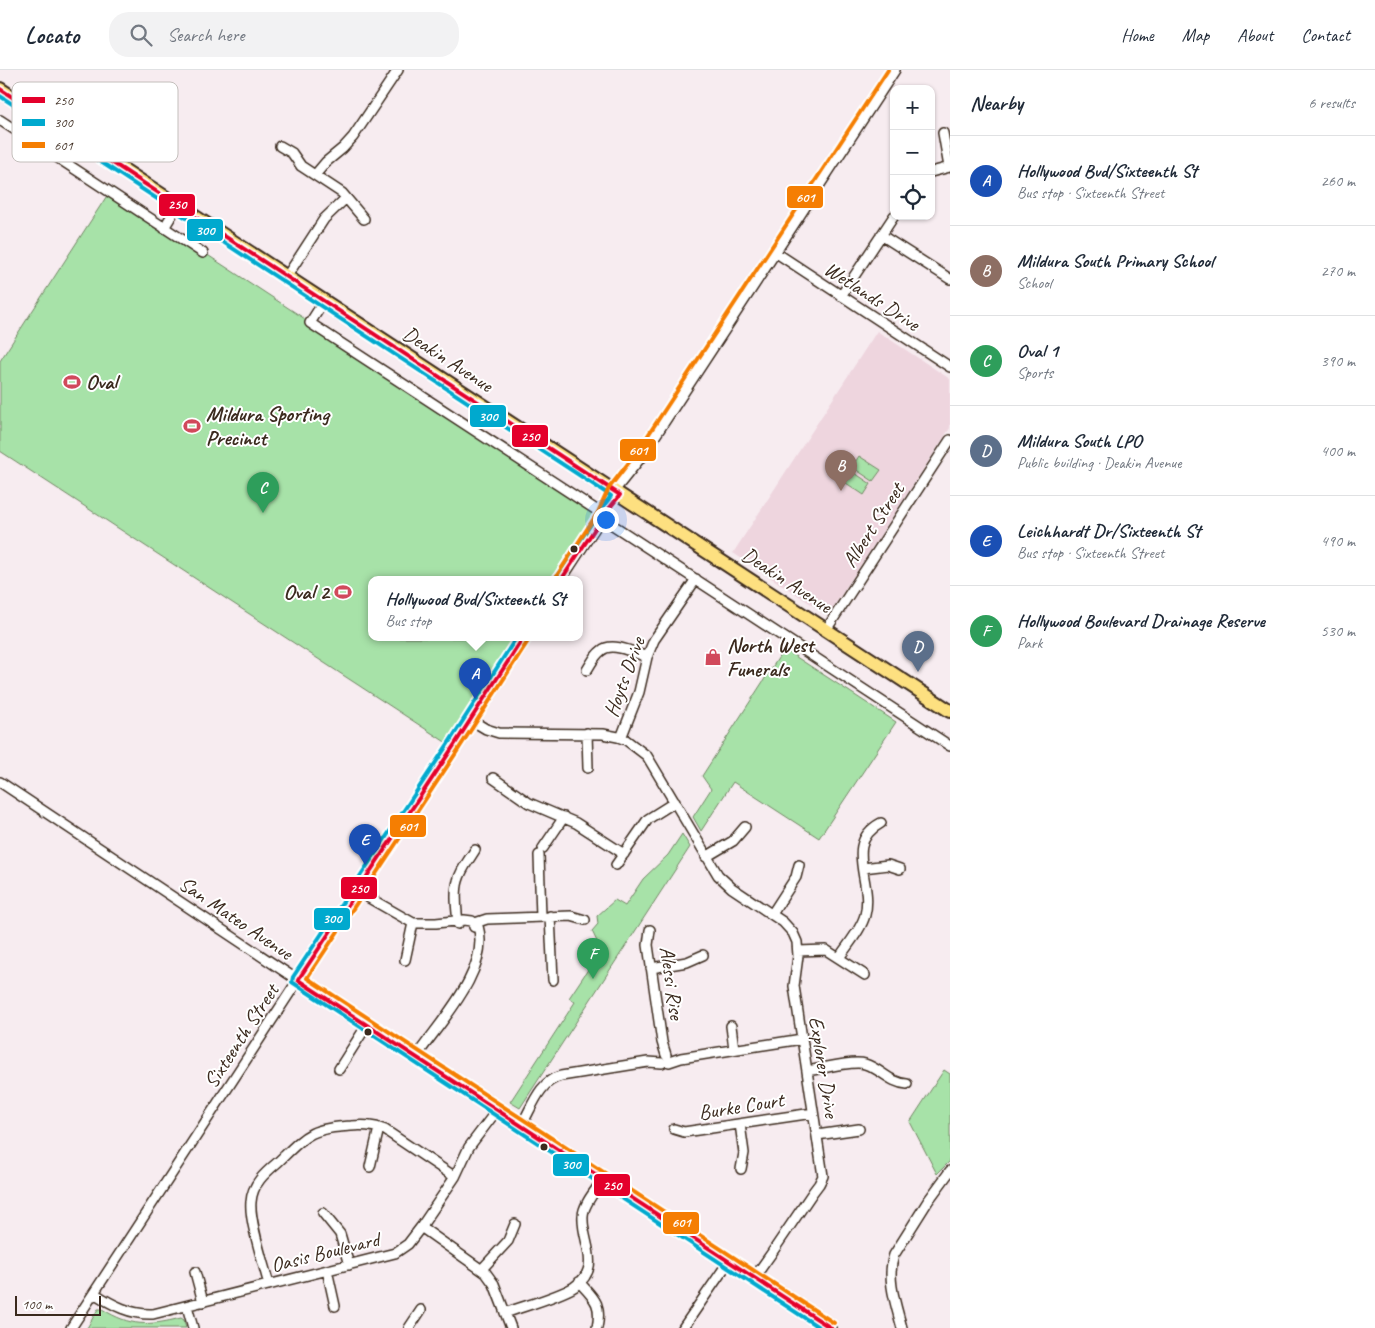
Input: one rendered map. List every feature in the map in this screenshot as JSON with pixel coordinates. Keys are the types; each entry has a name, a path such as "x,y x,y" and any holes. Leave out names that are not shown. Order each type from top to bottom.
{"highway":[{"name":"Deakin Avenue","path":"0,89 12,97"},
{"name":"Deakin Avenue","path":"112,162 950,711"}],"street":[{"path":"315,175 353,137 398,70"},
{"path":"564,576 895,70"},
{"path":"0,120 12,128"},
{"path":"935,171 950,167 942,133"},
{"path":"280,146 292,153 301,166 342,192 364,219"},
{"path":"64,162 203,253"},
{"path":"286,276 324,219 346,198"},
{"path":"164,228 178,205"},
{"path":"841,296 891,220"},
{"path":"881,235 949,277"},
{"name":"Wetlands Drive","path":"775,252 950,367"},
{"path":"324,301 310,323 950,746"},
{"name":"Albert Street","path":"826,630 950,440"},
{"name":"Hoyts Drive","path":"621,738 654,640 696,579"},
{"name":"Sixteenth Street","path":"71,1328 521,641"},
{"path":"586,670 598,653 606,647 615,647 647,657"},
{"path":"472,717 486,729 495,732 610,735 632,744 647,756 706,857 724,882 786,925 793,932 798,951 822,950 839,958 865,975"},
{"path":"587,733 588,768"},
{"path":"493,778 529,803 581,825 624,854"},
{"name":"San Mateo Avenue","path":"0,782 298,980 831,1328"},
{"path":"616,865 648,819 675,802"},
{"path":"553,980 541,852 564,817"},
{"path":"839,958 860,926 865,914 866,903 861,851 863,840 870,830 881,823"},
{"path":"706,857 734,841 745,827"},
{"path":"458,922 456,888 461,872 475,850"},
{"path":"772,914 796,877 798,865"},
{"path":"863,868 888,866 900,869"},
{"path":"358,889 413,923 458,922 476,925 484,919 572,916 586,920"},
{"path":"405,960 413,923"},
{"path":"418,1058 472,976 477,964 479,951 480,933 476,925"},
{"name":"Alessi Rise","path":"650,930 648,944 665,1058"},
{"name":"Explorer Drive","path":"756,1279 812,1192 819,1175 820,1154 794,986 798,951"},
{"path":"651,968 687,962 703,955"},
{"path":"339,1069 367,1025"},
{"path":"731,1026 734,1049"},
{"path":"519,1124 548,1081 556,1077 665,1058 680,1058 802,1039"},
{"path":"807,1071 861,1063 870,1066 893,1081 907,1084"},
{"name":"Oasis Boulevard","path":"95,1291 122,1308 145,1314 162,1312 400,1251 422,1227 455,1177 466,1152 495,1108"},
{"name":"Burke Court","path":"674,1129 684,1132 813,1112"},
{"path":"740,1124 744,1153 741,1169"},
{"path":"269,1285 251,1211 252,1194 257,1182 301,1140 313,1132 333,1127 368,1126 379,1128 455,1177"},
{"path":"370,1167 379,1128"},
{"path":"817,1135 859,1129"},
{"path":"902,1328 890,1277 894,1255 928,1201 950,1171"},
{"path":"506,1313 568,1290 579,1282 586,1273 590,1257 583,1222 583,1212 603,1179"},
{"path":"323,1213 340,1234 349,1265"},
{"path":"482,1269 508,1241 516,1224"},
{"path":"422,1227 482,1269 494,1284 511,1328"},
{"path":"683,1328 727,1260"},
{"path":"327,1270 335,1306"},
{"path":"195,1272 202,1302"},
{"path":"579,1282 598,1305 597,1328"},
{"path":"187,1306 193,1328"},
{"path":"409,1328 421,1310"}],"shaded area":[{"path":"877,331 950,379 950,428 828,615 733,553"}],"green space":[{"path":"110,191 604,515 564,576 368,576 368,641 522,641 453,747 0,451 0,361"},
{"path":"859,456 881,470 873,481 852,467"},
{"path":"850,470 871,484 864,495 843,481"},
{"path":"784,649 896,722 819,838 733,782 701,831 693,817 711,789 702,776"},
{"path":"682,834 690,847 520,1108 510,1102 575,1002 569,998 601,950 592,931 598,924 597,916 615,900 625,906 643,879 668,855"},
{"path":"944,1070 950,1074 950,1161 937,1174 910,1122"},
{"path":"98,1309 131,1322 140,1323 181,1318 184,1320 186,1328 87,1328"}],"transit line":[{"name":"601","path":"557,576 598,512 609,488 637,452 888,70"},
{"name":"250","path":"0,89 12,97"},
{"name":"300","path":"0,96 12,104"},
{"name":"300","path":"101,162 611,496 557,576"},
{"name":"250","path":"111,162 620,495 604,515 564,576"},
{"name":"300","path":"514,641 293,977 292,982 820,1328"},
{"name":"250","path":"521,641 298,980 831,1328"},
{"name":"601","path":"528,641 307,978 834,1323"}],"place":[{"name":"Oval","path":"72,382"},
{"name":"Mildura Sporting Precinct","path":"192,426"},
{"name":"Mildura South Primary School","path":"841,491"},
{"name":"Oval 1","path":"263,513"},
{"name":"Oval 2","path":"343,592"},
{"name":"North West Funerals","path":"713,657"},
{"name":"Mildura South LPO","path":"918,672"},
{"name":"Hollywood Bvd/Sixteenth St","path":"475,699"},
{"name":"Leichhardt Dr/Sixteenth St","path":"365,865"},
{"name":"Hollywood Boulevard Drainage Reserve","path":"593,979"}]}
